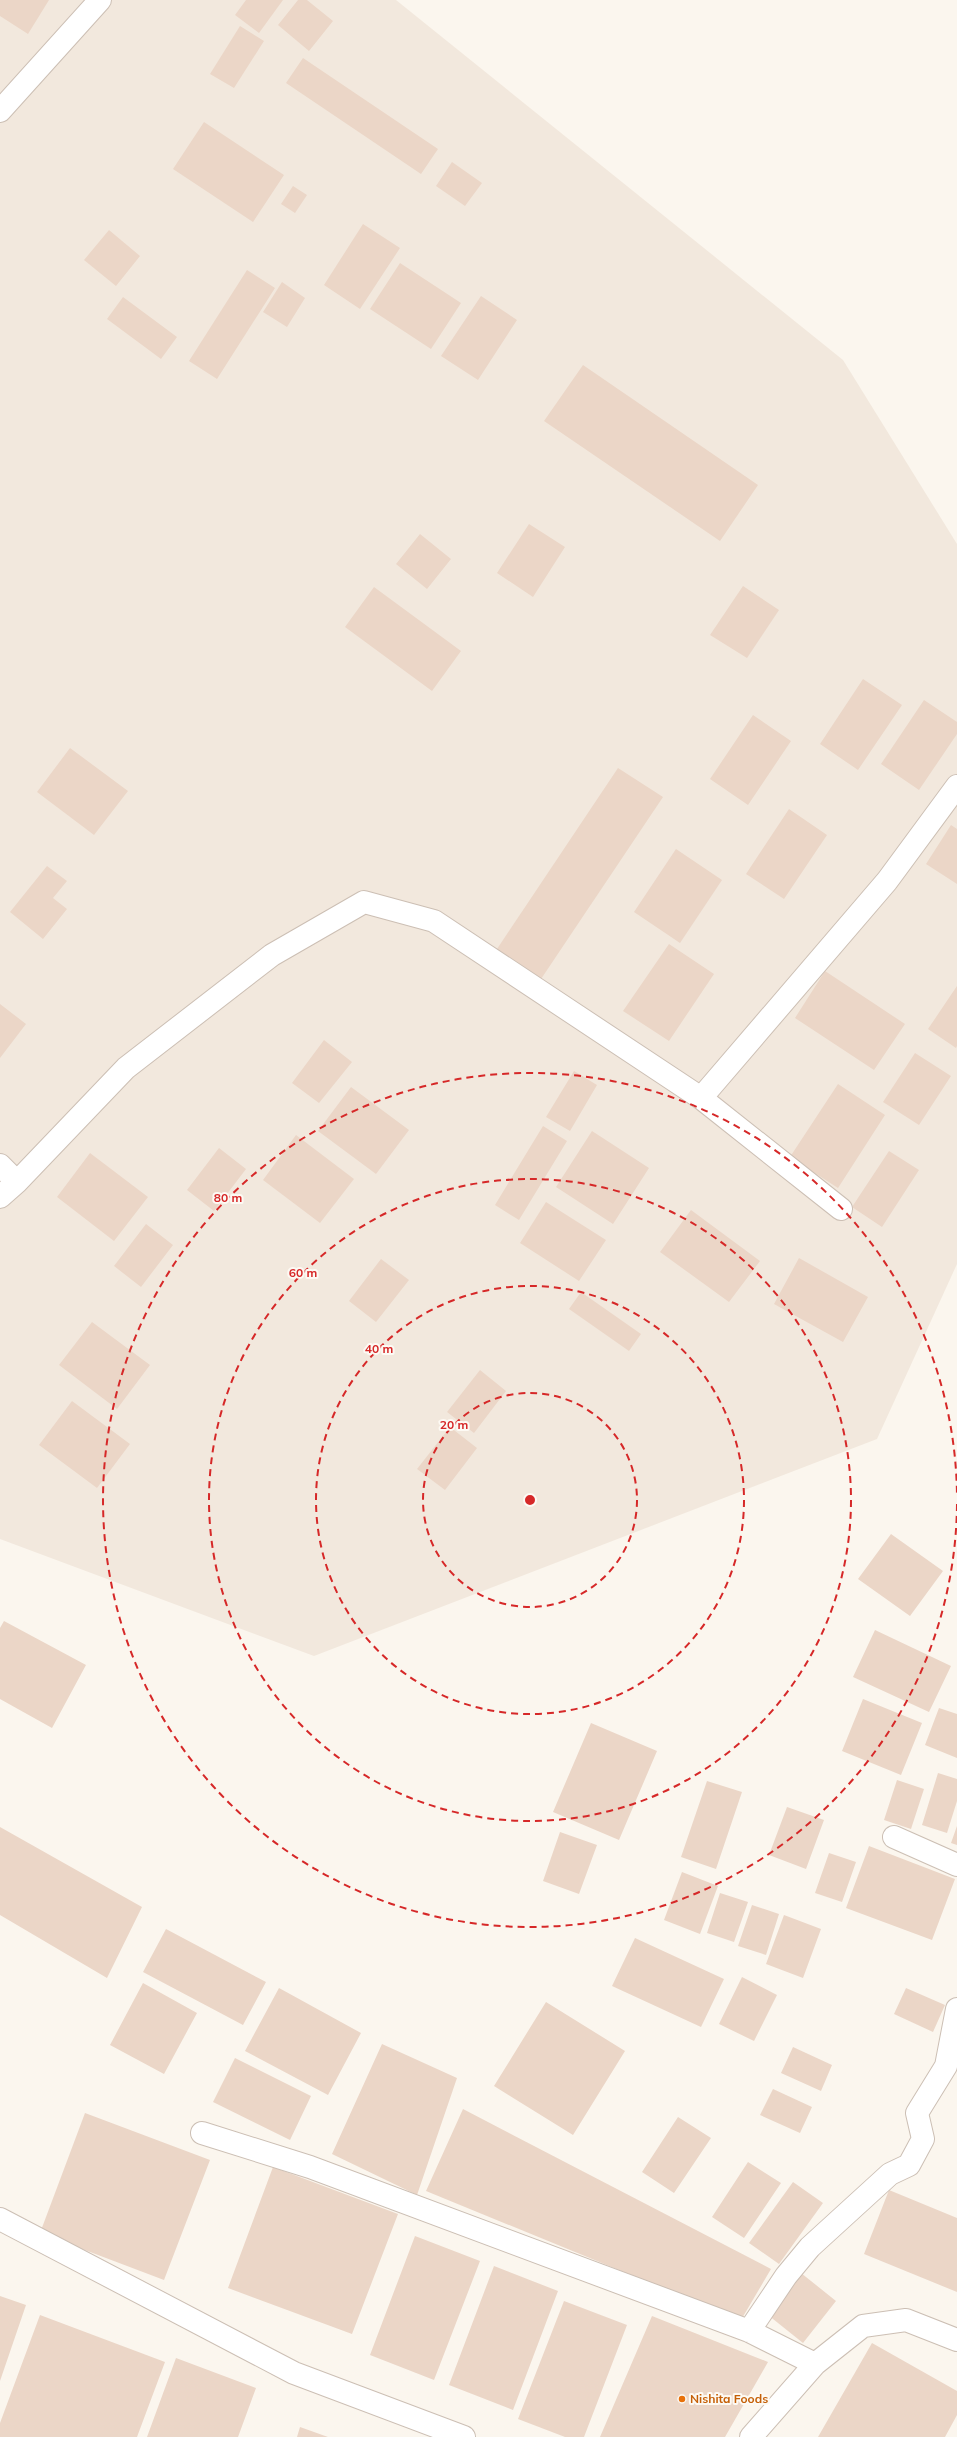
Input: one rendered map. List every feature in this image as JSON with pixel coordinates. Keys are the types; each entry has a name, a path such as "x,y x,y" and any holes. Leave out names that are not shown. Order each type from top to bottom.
{"street":[{"path":"0,112 100,0"},
{"path":"701,1098 887,881 957,786"},
{"path":"0,1197 17,1182 126,1068 272,954 364,902 434,922 701,1098 840,1209"},
{"path":"0,1165 17,1182"},
{"path":"894,1837 957,1865"},
{"path":"749,2331 786,2276 810,2247 890,2174 909,2165 923,2140 917,2113 946,2066 957,2009"},
{"path":"202,2134 310,2168 749,2331 815,2364"},
{"path":"0,2219 294,2373 464,2437"},
{"path":"752,2437 815,2364 863,2326 906,2320 957,2340"}],"shaded area":[{"path":"0,0 396,0 843,360 957,544 957,1264 877,1439 314,1656 0,1539"}],"building":[{"path":"0,0 49,0 28,34 0,16"},
{"path":"246,0 283,0 259,33 235,15"},
{"path":"298,0 307,0 333,21 309,51 278,25"},
{"path":"240,26 264,41 234,88 210,74"},
{"path":"303,58 438,149 421,174 286,83"},
{"path":"204,122 284,175 253,222 173,169"},
{"path":"452,162 482,183 465,206 436,186"},
{"path":"293,186 307,195 295,213 281,204"},
{"path":"363,224 400,248 360,309 324,285"},
{"path":"109,230 140,256 116,286 84,260"},
{"path":"400,263 461,303 431,349 370,309"},
{"path":"247,270 275,288 217,379 189,361"},
{"path":"282,282 305,298 287,327 263,312"},
{"path":"481,296 517,320 478,380 441,356"},
{"path":"123,297 177,337 161,359 107,319"},
{"path":"583,365 758,485 720,541 544,421"},
{"path":"529,524 565,547 533,597 497,573"},
{"path":"420,534 451,559 427,589 396,564"},
{"path":"743,586 779,610 747,658 710,635"},
{"path":"374,587 461,651 432,691 345,627"},
{"path":"863,679 902,705 858,770 820,744"},
{"path":"924,700 957,722 957,734 919,790 881,764"},
{"path":"753,715 791,741 748,805 710,779"},
{"path":"70,748 128,791 94,835 37,792"},
{"path":"618,768 663,797 539,982 495,952"},
{"path":"789,809 827,835 784,899 746,874"},
{"path":"951,825 957,829 957,884 926,864"},
{"path":"676,849 722,880 680,943 634,912"},
{"path":"47,866 67,881 53,898 67,909 43,939 10,912"},
{"path":"669,944 714,974 669,1041 623,1011"},
{"path":"825,971 905,1024 874,1070 795,1018"},
{"path":"957,986 957,1046 956,1048 928,1029"},
{"path":"0,1004 26,1024 0,1058"},
{"path":"324,1040 352,1062 319,1103 292,1083"},
{"path":"915,1053 951,1076 919,1125 883,1102"},
{"path":"574,1071 597,1085 570,1131 546,1117"},
{"path":"838,1084 885,1115 838,1188 790,1157"},
{"path":"351,1087 409,1130 376,1174 318,1131"},
{"path":"543,1126 567,1141 519,1220 495,1205"},
{"path":"592,1131 649,1168 613,1224 556,1187"},
{"path":"296,1135 354,1179 320,1223 263,1180"},
{"path":"219,1148 246,1169 214,1211 187,1190"},
{"path":"889,1151 919,1170 882,1227 852,1207"},
{"path":"90,1153 148,1197 114,1241 57,1197"},
{"path":"546,1202 606,1240 579,1281 520,1243"},
{"path":"691,1210 760,1261 729,1302 660,1252"},
{"path":"146,1224 173,1245 141,1287 114,1266"},
{"path":"799,1258 868,1297 843,1342 774,1304"},
{"path":"381,1259 409,1280 376,1322 349,1301"},
{"path":"581,1292 641,1334 629,1351 569,1309"},
{"path":"92,1322 150,1365 117,1409 59,1365"},
{"path":"480,1370 506,1391 474,1433 447,1412"},
{"path":"72,1401 130,1444 97,1488 39,1445"},
{"path":"450,1427 477,1448 445,1490 417,1469"},
{"path":"891,1534 943,1571 910,1616 858,1579"},
{"path":"4,1621 86,1665 52,1728 0,1699 0,1628"},
{"path":"875,1630 951,1666 929,1712 853,1677"},
{"path":"863,1699 922,1723 901,1775 842,1751"},
{"path":"939,1708 957,1714 957,1758 925,1745"},
{"path":"591,1723 657,1751 619,1840 553,1812"},
{"path":"938,1773 957,1779 957,1801 947,1833 922,1825"},
{"path":"897,1780 924,1789 911,1829 884,1820"},
{"path":"707,1781 742,1792 716,1869 681,1857"},
{"path":"787,1807 824,1820 806,1869 769,1855"},
{"path":"957,1826 957,1845 951,1843"},
{"path":"0,1827 142,1907 107,1978 0,1915"},
{"path":"560,1832 597,1845 579,1894 543,1881"},
{"path":"869,1846 955,1879 932,1940 846,1908"},
{"path":"829,1853 856,1862 842,1902 815,1893"},
{"path":"682,1872 718,1886 700,1934 664,1920"},
{"path":"720,1893 748,1902 734,1942 707,1933"},
{"path":"752,1905 779,1914 766,1955 738,1946"},
{"path":"784,1915 821,1929 803,1978 766,1964"},
{"path":"166,1929 266,1982 243,2025 143,1972"},
{"path":"635,1938 724,1979 701,2027 612,1986"},
{"path":"742,1977 777,1995 754,2041 719,2024"},
{"path":"143,1983 197,2013 164,2074 110,2045"},
{"path":"279,1988 361,2033 328,2095 245,2051"},
{"path":"906,1988 945,2005 933,2032 894,2014"},
{"path":"546,2002 625,2051 573,2135 494,2086"},
{"path":"382,2044 457,2078 417,2195 332,2154"},
{"path":"793,2047 832,2065 821,2091 781,2073"},
{"path":"235,2058 311,2096 290,2140 213,2102"},
{"path":"773,2089 812,2107 800,2133 760,2115"},
{"path":"463,2109 771,2269 741,2320 426,2191"},
{"path":"85,2113 210,2160 164,2280 40,2233"},
{"path":"678,2117 711,2138 674,2193 642,2172"},
{"path":"748,2162 781,2183 744,2238 712,2217"},
{"path":"273,2167 398,2214 352,2334 228,2288"},
{"path":"793,2182 823,2203 779,2264 749,2243"},
{"path":"889,2190 957,2218 957,2292 864,2254"},
{"path":"415,2236 480,2261 434,2380 370,2355"},
{"path":"494,2266 558,2291 513,2410 449,2385"},
{"path":"801,2273 836,2301 803,2343 768,2315"},
{"path":"0,2296 26,2305 0,2381"},
{"path":"564,2301 627,2325 584,2437 565,2437 518,2419"},
{"path":"40,2315 165,2362 137,2437 0,2437 0,2423"},
{"name":"Nishita Foods","path":"652,2316 768,2362 725,2437 600,2437"},
{"path":"872,2343 957,2391 957,2415 945,2437 818,2437"},
{"path":"176,2358 256,2388 238,2437 147,2437"},
{"path":"300,2427 328,2437 297,2437"}],"place":[{"name":"Nishita Foods","path":"682,2399"}]}
